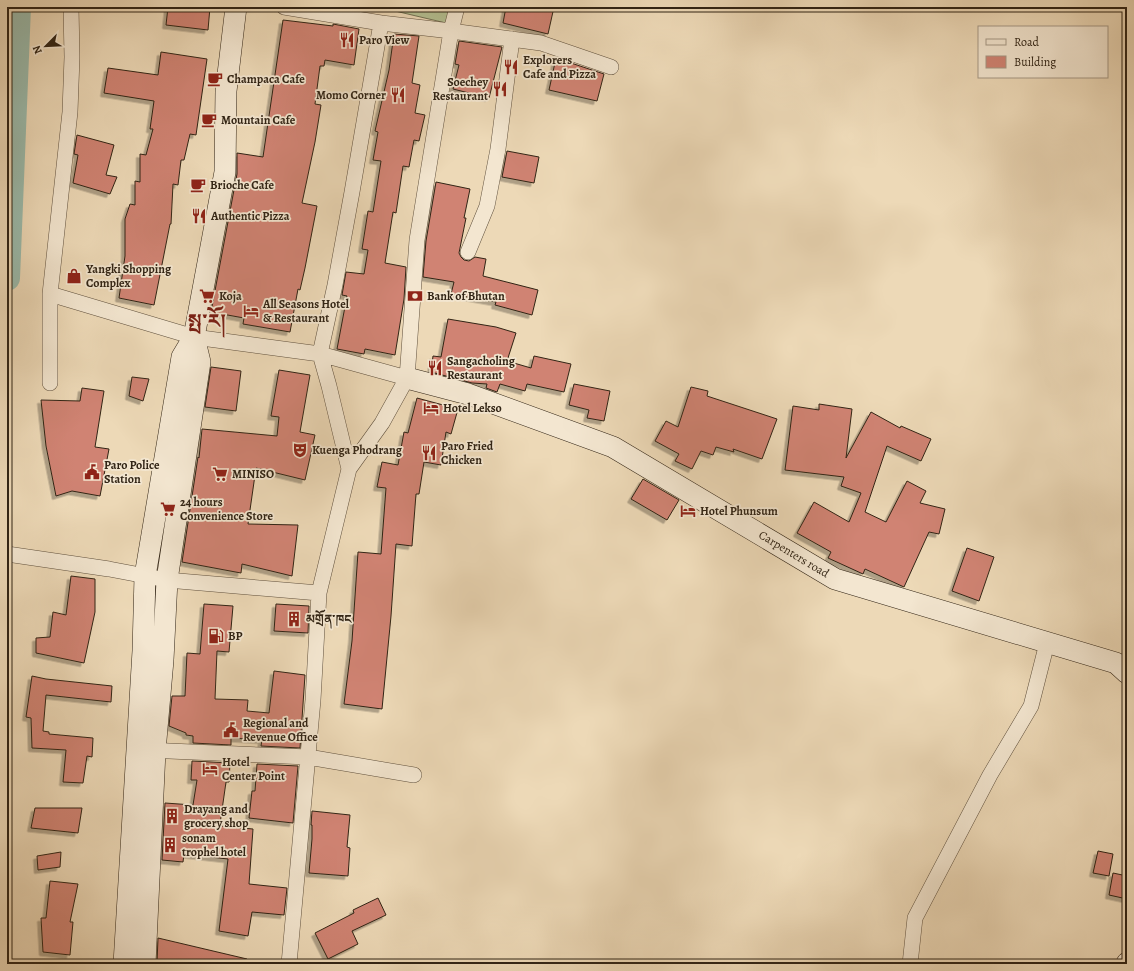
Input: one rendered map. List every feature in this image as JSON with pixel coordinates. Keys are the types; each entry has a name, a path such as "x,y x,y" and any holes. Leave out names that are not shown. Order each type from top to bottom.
{"street":[{"path":"50,383 50,294 70,112 72,57 71,7"},
{"path":"146,964 146,750 143,651 144,576 182,357 194,337 225,172 226,91 236,7"},
{"path":"284,7 381,23 450,30 541,43 611,67"},
{"path":"289,964 313,700 319,593 349,469 382,423 407,378 417,240 450,30 457,7"},
{"path":"349,469 320,354 350,208 381,23"},
{"path":"468,252 487,206 498,148 512,39"},
{"path":"50,294 194,337 320,354 407,378"},
{"path":"124,964 146,750 163,660 167,580 200,362 194,337"},
{"name":"Carpenters road","path":"407,378 468,394 613,447 835,579 1116,664 1127,673"},
{"path":"7,554 109,569 167,580 319,593"},
{"path":"910,964 916,918 990,776 1031,706 1047,644"},
{"path":"146,750 308,757 414,775"}],"green space":[{"path":"396,7 450,7 446,23 395,11"}],"building":[{"path":"168,7 210,7 208,30 166,25"},
{"path":"506,7 554,7 548,34 503,23"},
{"path":"283,20 333,26 333,24 359,29 354,65 325,60 324,66 320,66 315,104 321,105 302,203 317,206 305,268 300,290 298,289 290,332 243,324 244,318 211,312 237,174 237,153 263,157"},
{"path":"394,34 419,36 412,83 420,85 415,113 425,115 419,141 414,140 409,167 403,166 396,213 393,212 385,263 406,267 404,299 395,355 365,349 364,354 337,349 347,296 342,295 346,272 364,274 368,250 362,249 368,211 373,212 381,161 373,160 378,132 375,131 389,70"},
{"path":"459,41 502,47 489,98 453,89 459,65 455,64"},
{"path":"161,52 207,59 196,135 190,134 184,160 181,160 178,185 173,184 171,224 154,305 119,298 125,256 125,219 130,204 135,205 135,181 140,182 140,154 146,155 153,129 150,129 154,101 104,93 108,68 158,75"},
{"path":"556,58 604,74 597,101 549,90"},
{"path":"77,135 114,145 106,175 117,177 110,194 73,183 78,155 74,154"},
{"path":"507,151 539,157 534,183 502,177"},
{"path":"436,182 470,189 459,253 461,257 464,260 469,261 475,257 486,259 483,276 538,290 532,315 495,305 496,302 451,294 454,282 423,277 426,241"},
{"path":"448,319 496,327 516,333 507,361 531,368 534,356 571,364 564,392 527,384 525,391 500,384 497,392 486,388 487,384 472,383 431,372 433,356 441,357"},
{"path":"211,367 241,371 236,411 205,407"},
{"path":"279,370 310,375 300,432 315,435 305,480 256,468 248,524 298,525 292,576 242,564 241,573 182,562 198,457 199,458 202,429 277,436 279,417 271,416"},
{"path":"132,377 149,379 143,401 129,396"},
{"path":"574,384 610,391 604,421 587,418 589,410 569,405"},
{"path":"691,387 708,391 707,396 777,419 762,459 733,449 734,452 716,447 713,455 701,451 692,469 675,461 679,454 655,441 666,421 678,427"},
{"path":"82,388 104,391 95,447 109,449 100,496 72,491 56,496 46,446 41,400 80,401"},
{"path":"417,398 458,409 451,434 446,432 441,465 424,462 419,494 416,494 412,546 396,544 382,709 344,704 352,641 358,552 381,554 386,488 377,487 382,462 398,465 404,432 408,433"},
{"path":"819,404 852,409 846,458 871,412 900,428 901,426 931,439 921,461 887,446 865,512 886,522 907,481 926,491 920,503 945,509 939,534 929,532 904,587 865,569 863,574 828,558 831,552 797,533 814,502 849,522 861,493 841,486 844,477 785,470 793,406 819,410"},
{"path":"643,479 679,500 667,520 631,499"},
{"path":"967,548 994,557 979,601 952,591"},
{"path":"71,576 95,579 95,612 84,663 36,653 36,638 50,637 53,612 66,615"},
{"path":"204,604 233,606 229,652 217,651 215,699 248,700 247,711 269,713 274,671 305,675 300,748 261,746 262,740 231,738 231,745 193,743 193,736 186,735 186,733 169,726 172,696 185,696 187,653 200,654"},
{"name":"མགྲོན་ཁང","path":"276,604 309,606 308,633 274,631"},
{"path":"32,676 46,679 112,686 111,702 46,695 43,731 49,732 49,734 93,738 92,757 87,756 83,783 63,782 66,750 32,748 31,718 26,717"},
{"path":"192,761 230,763 229,782 226,782 220,824 221,826 253,829 249,884 287,888 284,915 252,912 248,936 219,931 228,859 184,854 183,862 162,860 165,803 193,805 197,780 191,780"},
{"path":"257,764 298,766 293,823 249,818 252,791 255,791"},
{"path":"35,808 82,808 78,833 31,828"},
{"path":"312,811 350,815 347,847 350,848 348,876 309,873 312,839"},
{"path":"1098,851 1113,854 1109,876 1093,873"},
{"path":"61,852 60,867 38,870 37,856"},
{"path":"1113,873 1127,876 1127,899 1109,895"},
{"path":"50,881 78,884 70,922 73,922 70,955 43,952 41,918 46,918"},
{"path":"378,898 386,915 352,931 358,944 328,959 315,933 354,913 353,910"},
{"path":"158,938 247,959 247,964 157,963"}],"waterway":[{"path":"7,278 18,7"}],"place":[{"name":"Paro View","path":"347,40"},
{"name":"Explorers Cafe and Pizza","path":"511,67"},
{"name":"Champaca Cafe","path":"215,79"},
{"name":"Soechey Restaurant","path":"500,89"},
{"name":"Momo Corner","path":"398,95"},
{"name":"Mountain Cafe","path":"209,120"},
{"name":"Brioche Cafe","path":"198,185"},
{"name":"Authentic Pizza","path":"199,216"},
{"name":"Yangki Shopping Complex","path":"74,276"},
{"name":"Koja","path":"207,296"},
{"name":"Bank of Bhutan","path":"415,296"},
{"name":"All Seasons Hotel & Restaurant","path":"251,311"},
{"name":"Sangacholing Restaurant","path":"435,368"},
{"name":"Hotel Lekso","path":"431,408"},
{"name":"Kuenga Phodrang","path":"300,450"},
{"name":"Paro Fried Chicken","path":"429,453"},
{"name":"Paro Police Station","path":"92,472"},
{"name":"MINISO","path":"220,474"},
{"name":"24 hours Convenience Store","path":"168,509"},
{"name":"Hotel Phunsum","path":"688,511"},
{"name":"མགྲོན་ཁང","path":"294,619"},
{"name":"BP","path":"216,636"},
{"name":"Regional and Revenue Office","path":"231,730"},
{"name":"Hotel Center Point","path":"210,769"},
{"name":"Drayang and grocery shop","path":"172,816"},
{"name":"sonam trophel hotel","path":"170,845"}],"district":[{"name":"སྤ་རོ།","path":"207,321"}]}
